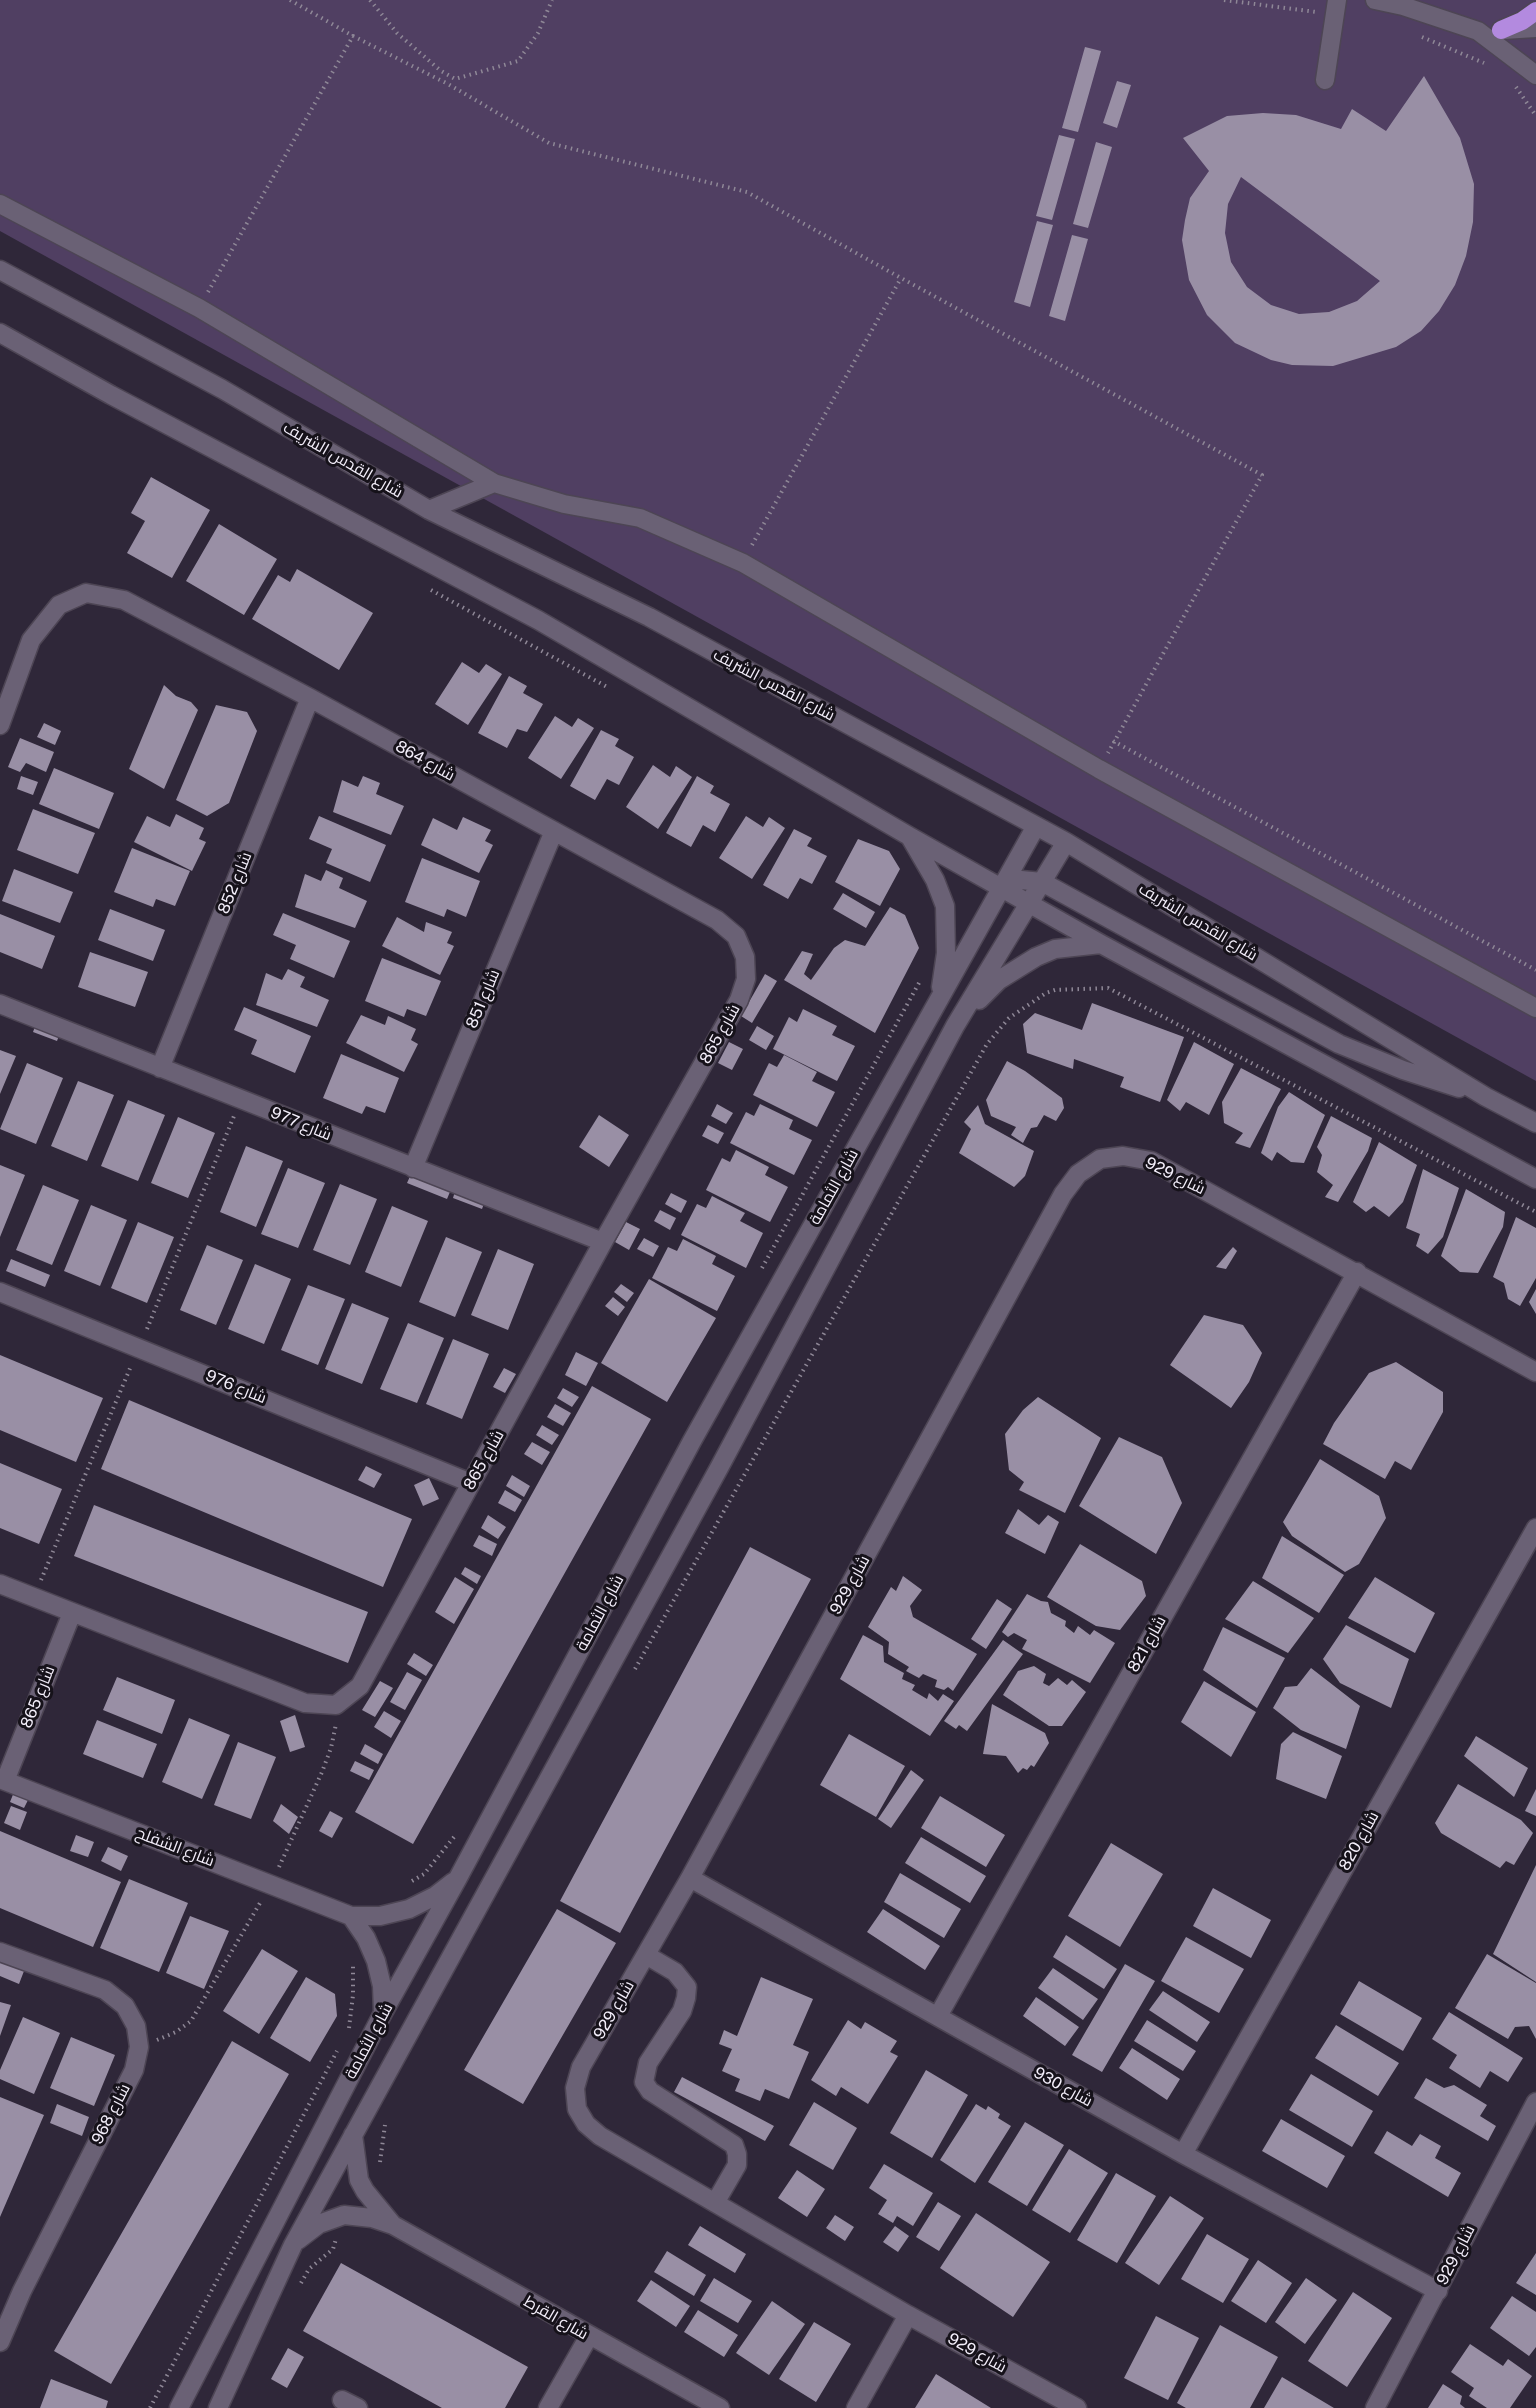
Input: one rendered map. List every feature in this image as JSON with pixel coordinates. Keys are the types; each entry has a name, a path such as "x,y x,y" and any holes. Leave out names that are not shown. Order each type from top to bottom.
{"highway":[{"path":"1501,30 1522,21 1536,11"}],"street":[{"path":"1375,0 1403,6 1478,32 1536,75"},
{"path":"1325,80 1335,7"},
{"path":"1478,32 1536,28"},
{"path":"0,204 199,308 494,483 564,504 640,518 742,563 1099,770 1536,1008"},
{"name":"شارع القدس الشريف","path":"0,270 222,389 429,510 649,617 1066,842 1486,1097 1536,1123"},
{"path":"0,333 121,400 538,620 909,836 1002,886 1101,944 1536,1179"},
{"path":"429,510 494,483"},
{"name":"شارع 864","path":"0,726 32,640 59,605 86,593 124,600 310,698 717,920 736,936 745,957"},
{"name":"شارع 852","path":"160,1068 310,698"},
{"name":"شارع الثمامة","path":"179,2408 383,2013 458,1878 692,1441 1036,826"},
{"name":"شارع 851","path":"413,1168 554,831"},
{"path":"909,836 935,880 945,906 946,953 944,978 938,1002"},
{"name":"شارع الثمامة","path":"218,2408 293,2245 353,2134 719,1468 955,1026 1066,842"},
{"path":"1002,886 1022,880 1042,882 1340,1044 1403,1070 1486,1097"},
{"path":"955,1026 999,980 1036,957 1055,949 1101,944"},
{"name":"شارع 865","path":"0,1584 305,1703 336,1705 360,1686 603,1242 739,1000 746,979 745,957"},
{"name":"شارع 977","path":"0,1004 603,1242"},
{"name":"شارع 929","path":"1077,2408 908,2315 600,2136 586,2124 577,2109 575,2088 581,2067 690,1878 1063,1194 1078,1174 1100,1159 1123,1156 1151,1161 1536,1372"},
{"name":"شارع 821","path":"938,2016 1357,1272"},
{"name":"شارع 976","path":"0,1292 471,1483"},
{"name":"شارع 820","path":"1183,2154 1536,1528"},
{"name":"شارع 865","path":"2,1780 72,1613"},
{"name":"شارع الشفلح","path":"2,1780 351,1916 380,1916 409,1909 435,1896 458,1878"},
{"name":"شارع 930","path":"690,1878 1183,2154 1438,2291"},
{"path":"351,1916 366,1938 380,1978 383,2013"},
{"name":"شارع 968","path":"0,1952 105,1990 125,2006 136,2026 138,2047 134,2070 22,2291 0,2342"},
{"path":"646,1955 675,1972 687,1987 682,2011 648,2063 644,2082 650,2091 734,2145 737,2165 715,2203"},
{"name":"شارع 929","path":"1375,2408 1536,2102"},
{"name":"شارع القرط","path":"353,2134 356,2167 365,2191 393,2225"},
{"name":"شارع القرط","path":"293,2245 319,2224 344,2215 372,2218 393,2225 720,2408"},
{"path":"856,2408 908,2315"},
{"path":"548,2408 589,2336"}],"path":[{"path":"290,0 353,36 448,84 549,143 747,192 1262,475 1099,770"},
{"path":"370,0 397,33 441,71 455,79 518,61 538,33 552,0"},
{"path":"1224,0 1335,7"},
{"path":"1417,34 1494,68"},
{"path":"199,308 353,36"},
{"path":"1509,81 1536,116"},
{"path":"742,563 901,278"},
{"path":"430,589 619,694"},
{"path":"1113,741 1536,970"},
{"path":"758,1276 923,974"},
{"path":"630,1679 987,1044 1009,1018 1046,993 1055,990 1108,988 1536,1212"},
{"path":"34,1598 241,1100"},
{"path":"407,1885 424,1874 458,1828"},
{"path":"345,2036 350,2026 353,1963 366,1938"},
{"path":"150,2408 339,2047"},
{"path":"365,2191 379,2172 382,2137 387,2116"},
{"path":"297,2289 309,2269 333,2249 344,2215"}],"shaded area":[{"path":"0,0 1536,0 1536,1081 0,231"}],"building":[{"path":"1085,47 1101,51 1078,132 1062,128"},
{"path":"1424,76 1460,138 1474,184 1473,222 1466,256 1455,285 1439,311 1421,331 1396,347 1333,366 1292,365 1271,360 1235,343 1207,315 1189,280 1182,240 1185,220 1190,198 1209,171 1183,138 1227,116 1263,113 1296,115 1341,129 1352,109 1386,131","holes":["1241,177 1380,281 1357,301 1329,312 1299,314 1271,305 1247,287 1231,262 1225,233 1228,204"]},
{"path":"1117,81 1131,85 1117,128 1103,123"},
{"path":"1059,135 1075,139 1052,220 1036,216"},
{"path":"1096,142 1112,147 1088,228 1073,224"},
{"path":"1037,221 1053,225 1030,307 1014,302"},
{"path":"1072,235 1088,239 1065,321 1049,316"},
{"path":"151,477 210,510 172,578 127,553 145,521 131,513"},
{"path":"219,524 277,559 244,615 186,581"},
{"path":"297,569 373,613 339,670 252,619 278,575 290,582"},
{"path":"462,662 479,673 486,664 502,674 468,725 435,704"},
{"path":"509,676 527,686 523,693 543,704 527,732 517,729 507,748 478,733"},
{"path":"164,685 176,696 191,702 198,710 164,789 129,769"},
{"path":"216,705 247,712 257,731 229,803 207,816 176,800"},
{"path":"555,716 572,727 578,718 594,728 561,779 528,758"},
{"path":"44,723 61,731 55,745 37,737"},
{"path":"601,730 619,739 615,746 634,757 619,785 607,779 595,800 570,786"},
{"path":"20,738 54,752 46,772 26,763 20,772 8,767"},
{"path":"653,765 670,777 676,766 692,777 658,829 626,807"},
{"path":"54,768 114,793 99,829 39,804"},
{"path":"21,776 38,782 33,795 17,789"},
{"path":"363,776 380,783 376,794 404,806 391,835 333,812 342,780 358,787"},
{"path":"697,776 714,786 710,793 730,804 715,832 703,825 691,847 666,833"},
{"path":"33,809 95,833 78,874 17,850"},
{"path":"176,814 204,828 199,839 206,842 192,871 134,842 147,816 170,827"},
{"path":"319,816 386,845 370,882 326,863 332,849 309,839"},
{"path":"746,816 763,827 769,817 785,828 752,879 719,858"},
{"path":"463,817 491,830 485,841 493,845 479,873 421,845 433,818 457,830"},
{"path":"794,829 812,838 807,846 827,856 812,884 800,878 788,899 763,885"},
{"path":"858,839 889,851 900,869 880,906 835,882"},
{"path":"132,848 190,871 175,906 156,899 153,907 114,892"},
{"path":"422,858 480,881 466,917 447,909 444,917 405,902"},
{"path":"14,869 73,892 60,923 2,901"},
{"path":"326,870 343,878 339,888 367,901 355,928 295,907 305,874 321,881"},
{"path":"843,893 875,912 866,928 833,909"},
{"path":"890,907 905,915 919,948 875,1033 784,980 802,951 813,954 804,974 811,980 834,948 845,940 865,946"},
{"path":"110,909 165,930 153,961 98,940"},
{"path":"283,913 350,941 334,978 290,959 296,945 273,935"},
{"path":"0,914 55,936 42,969 0,952"},
{"path":"397,917 424,932 426,922 452,932 447,943 454,946 440,975 382,946"},
{"path":"90,952 148,972 135,1007 78,987"},
{"path":"382,958 441,981 426,1016 407,1009 404,1017 365,1001"},
{"path":"288,969 305,977 300,987 329,1000 317,1027 256,1005 266,973 282,980"},
{"path":"765,974 777,981 752,1023 741,1016"},
{"path":"1092,1003 1184,1037 1160,1102 1120,1087 1124,1077 1074,1059 1073,1069 1027,1053 1023,1024 1035,1013 1082,1030"},
{"path":"244,1007 311,1036 295,1073 251,1054 257,1040 234,1030"},
{"path":"803,1009 837,1026 832,1035 855,1046 837,1081 773,1049 789,1017 797,1022"},
{"path":"361,1015 385,1025 388,1016 416,1029 411,1040 418,1044 404,1072 346,1043"},
{"path":"37,1021 61,1030 57,1041 33,1032"},
{"path":"757,1026 774,1036 766,1050 749,1040"},
{"path":"729,1042 743,1049 732,1070 718,1063"},
{"path":"1194,1042 1234,1064 1209,1115 1186,1102 1180,1111 1167,1100"},
{"path":"0,1050 16,1056 0,1094"},
{"path":"341,1054 399,1078 385,1113 366,1106 362,1114 323,1098"},
{"path":"784,1055 817,1072 812,1081 835,1092 817,1127 753,1095 769,1063 777,1067"},
{"path":"1007,1061 1062,1098 1064,1108 1056,1121 1044,1115 1037,1127 1031,1128 1023,1143 1011,1135 1016,1127 991,1116 986,1100"},
{"path":"27,1063 63,1078 36,1144 0,1129"},
{"path":"1241,1068 1281,1089 1250,1148 1235,1143 1243,1133 1224,1123 1222,1102"},
{"path":"78,1081 114,1095 87,1161 51,1146"},
{"path":"1289,1092 1325,1115 1304,1163 1291,1162 1277,1152 1272,1161 1261,1153 1278,1107"},
{"path":"128,1100 165,1115 138,1181 101,1166"},
{"path":"717,1104 733,1113 726,1124 711,1116"},
{"path":"760,1104 793,1120 789,1129 812,1140 794,1175 730,1143 746,1112 754,1116"},
{"path":"978,1105 985,1124 1034,1151 1025,1176 1014,1187 959,1153 971,1129 964,1122"},
{"path":"599,1115 629,1135 609,1167 579,1147"},
{"path":"1331,1116 1372,1138 1368,1151 1338,1202 1325,1197 1333,1185 1317,1172 1322,1155 1317,1147"},
{"path":"178,1117 215,1133 188,1198 151,1183"},
{"path":"708,1125 724,1133 718,1144 702,1136"},
{"path":"1379,1142 1417,1165 1403,1202 1389,1217 1374,1206 1366,1212 1353,1202"},
{"path":"246,1146 283,1161 256,1227 220,1212"},
{"path":"736,1150 769,1167 765,1175 788,1187 770,1222 706,1190 722,1158 730,1162"},
{"path":"0,1165 25,1175 0,1237"},
{"path":"288,1168 325,1183 298,1248 261,1234"},
{"path":"1423,1169 1459,1188 1443,1237 1428,1254 1416,1246 1420,1234 1406,1228"},
{"path":"412,1172 452,1187 447,1199 407,1183"},
{"path":"340,1184 377,1199 350,1265 313,1250"},
{"path":"43,1185 79,1200 52,1265 16,1250"},
{"path":"456,1188 486,1198 482,1209 453,1198"},
{"path":"1466,1189 1505,1212 1503,1227 1478,1273 1460,1272 1441,1256"},
{"path":"671,1193 687,1201 681,1213 665,1204"},
{"path":"712,1196 745,1213 740,1221 763,1233 746,1268 681,1235 697,1204 706,1208"},
{"path":"91,1205 127,1220 100,1286 64,1271"},
{"path":"392,1206 428,1221 401,1287 365,1272"},
{"path":"660,1210 676,1218 670,1230 654,1221"},
{"path":"1516,1217 1536,1228 1536,1278 1520,1306 1508,1299 1504,1283 1493,1277"},
{"path":"138,1222 174,1237 147,1303 111,1288"},
{"path":"626,1222 640,1229 629,1250 615,1242"},
{"path":"446,1237 482,1252 455,1317 419,1302"},
{"path":"644,1238 659,1246 653,1257 637,1249"},
{"path":"683,1239 716,1256 712,1264 735,1276 717,1311 652,1278 668,1247 677,1251"},
{"path":"207,1245 243,1260 216,1325 180,1310"},
{"path":"1233,1247 1237,1251 1226,1269 1216,1267"},
{"path":"498,1249 534,1264 508,1330 471,1315"},
{"path":"11,1259 50,1275 45,1287 6,1271"},
{"path":"255,1264 291,1279 264,1344 228,1329"},
{"path":"649,1279 716,1318 667,1402 601,1363"},
{"path":"621,1284 634,1293 627,1302 614,1292"},
{"path":"308,1285 345,1299 318,1365 281,1350"},
{"path":"1536,1289 1536,1314 1529,1302"},
{"path":"613,1297 625,1307 618,1316 605,1306"},
{"path":"352,1303 389,1318 362,1384 325,1369"},
{"path":"1204,1315 1243,1325 1262,1353 1249,1382 1231,1408 1170,1365"},
{"path":"408,1323 444,1338 417,1403 380,1389"},
{"path":"453,1339 489,1354 462,1419 426,1404"},
{"path":"576,1352 598,1363 586,1386 565,1375"},
{"path":"0,1355 103,1398 76,1462 0,1430"},
{"path":"1396,1362 1443,1392 1443,1412 1411,1470 1395,1461 1385,1479 1323,1444 1334,1423 1369,1373"},
{"path":"504,1368 516,1374 505,1393 493,1387"},
{"path":"592,1386 651,1419 413,1844 355,1812"},
{"path":"563,1388 579,1397 572,1407 557,1398"},
{"path":"1038,1397 1101,1438 1065,1513 1019,1490 1024,1482 1009,1470 1005,1434 1023,1410"},
{"path":"129,1400 412,1519 383,1587 101,1469"},
{"path":"555,1404 571,1413 563,1426 547,1417"},
{"path":"542,1425 559,1435 552,1445 536,1435"},
{"path":"1119,1437 1162,1457 1182,1503 1156,1554 1079,1506"},
{"path":"532,1442 550,1452 542,1465 524,1454"},
{"path":"1320,1459 1379,1496 1386,1518 1359,1564 1345,1572 1292,1536 1283,1522"},
{"path":"0,1463 62,1489 39,1544 0,1528"},
{"path":"366,1466 382,1474 374,1488 358,1480"},
{"path":"512,1475 530,1486 524,1497 506,1486"},
{"path":"429,1478 439,1499 423,1506 414,1485"},
{"path":"505,1490 522,1500 515,1512 498,1503"},
{"path":"94,1505 368,1612 348,1663 74,1556"},
{"path":"1018,1509 1039,1525 1048,1515 1059,1522 1045,1554 1005,1533"},
{"path":"488,1515 506,1527 498,1539 481,1528"},
{"path":"479,1535 497,1544 492,1556 473,1546"},
{"path":"1282,1536 1344,1575 1319,1613 1262,1578"},
{"path":"1080,1544 1142,1581 1146,1596 1120,1630 1096,1626 1047,1597"},
{"path":"750,1547 811,1579 620,1933 560,1901"},
{"path":"465,1567 481,1576 477,1584 461,1574"},
{"path":"903,1576 922,1590 910,1606 913,1617 977,1654 953,1691 948,1687 944,1690 935,1687 937,1680 923,1674 919,1678 906,1671 909,1667 888,1654 889,1642 868,1627 891,1587 896,1591"},
{"path":"455,1577 474,1589 454,1624 435,1612"},
{"path":"1375,1577 1435,1613 1415,1653 1348,1618"},
{"path":"1253,1581 1314,1618 1288,1653 1225,1619"},
{"path":"1027,1594 1048,1602 1051,1613 1066,1621 1065,1626 1074,1633 1078,1626 1090,1635 1094,1630 1115,1643 1090,1683 1022,1649 1027,1640 1014,1633 1008,1637 1002,1632"},
{"path":"997,1599 1012,1609 986,1649 971,1639"},
{"path":"1346,1625 1409,1659 1391,1708 1340,1683 1323,1659"},
{"path":"1223,1627 1285,1658 1257,1708 1203,1670"},
{"path":"863,1635 883,1646 884,1662 904,1673 902,1679 915,1685 912,1690 927,1699 929,1693 938,1701 943,1694 954,1701 930,1736 840,1679"},
{"path":"1003,1640 1023,1654 967,1731 959,1725 956,1729 944,1721"},
{"path":"414,1653 433,1665 426,1676 407,1664"},
{"path":"1034,1666 1046,1674 1043,1683 1049,1686 1058,1678 1067,1685 1072,1680 1086,1692 1062,1726 1049,1726 1003,1695 1018,1671"},
{"path":"1311,1668 1360,1706 1346,1749 1301,1730 1273,1708 1285,1687 1297,1686"},
{"path":"407,1672 422,1680 405,1710 390,1702"},
{"path":"117,1677 175,1700 162,1734 103,1710"},
{"path":"380,1681 393,1688 375,1717 362,1710"},
{"path":"1204,1681 1256,1712 1231,1757 1181,1722"},
{"path":"992,1704 1045,1733 1049,1743 1034,1767 1031,1765 1027,1770 1023,1768 1018,1773 1006,1756 983,1754"},
{"path":"384,1711 401,1721 391,1738 374,1727"},
{"path":"295,1715 305,1747 290,1752 280,1721"},
{"path":"189,1718 230,1735 202,1799 162,1782"},
{"path":"97,1720 157,1744 143,1778 83,1754"},
{"path":"1293,1732 1342,1756 1326,1799 1276,1779 1281,1744"},
{"path":"849,1734 905,1766 876,1817 820,1785"},
{"path":"1476,1736 1528,1768 1514,1797 1464,1756"},
{"path":"238,1742 276,1757 251,1819 214,1805"},
{"path":"365,1744 383,1754 378,1764 360,1754"},
{"path":"355,1761 374,1770 369,1780 350,1771"},
{"path":"911,1770 924,1780 891,1828 878,1819"},
{"path":"1458,1784 1521,1820 1533,1833 1514,1865 1506,1861 1500,1868 1441,1833 1435,1823"},
{"path":"1536,1789 1536,1816 1525,1811"},
{"path":"14,1792 29,1798 24,1808 10,1802"},
{"path":"940,1796 1005,1835 986,1867 921,1828"},
{"path":"281,1804 298,1817 289,1834 273,1821"},
{"path":"11,1806 27,1812 20,1830 4,1823"},
{"path":"330,1811 343,1818 332,1838 319,1831"},
{"path":"0,1831 121,1882 93,1947 0,1908"},
{"path":"76,1835 94,1842 88,1857 70,1851"},
{"path":"921,1837 986,1876 970,1903 905,1863"},
{"path":"1111,1843 1163,1874 1120,1947 1068,1916"},
{"path":"108,1847 128,1856 121,1871 101,1861"},
{"path":"1536,1865 1536,1982 1493,1954"},
{"path":"900,1873 961,1909 944,1938 884,1902"},
{"path":"129,1879 188,1903 159,1972 100,1948"},
{"path":"1213,1888 1271,1920 1251,1958 1193,1926"},
{"path":"557,1909 616,1943 523,2104 464,2070"},
{"path":"883,1909 940,1946 925,1970 867,1932"},
{"path":"190,1916 229,1931 204,1989 166,1973"},
{"path":"1066,1935 1117,1969 1104,1989 1053,1957"},
{"path":"1186,1937 1244,1969 1219,2013 1161,1981"},
{"path":"262,1949 298,1971 259,2034 223,2011"},
{"path":"1487,1954 1536,1983 1536,2039 1529,2026 1515,2027 1508,2039 1455,2008"},
{"path":"0,1961 24,1971 19,1984 0,1976"},
{"path":"1125,1964 1155,1981 1102,2072 1072,2055"},
{"path":"1053,1968 1098,1999 1083,2020 1038,1988"},
{"path":"306,1977 335,1994 337,2016 310,2062 270,2038"},
{"path":"761,1977 813,1999 793,2045 809,2052 789,2099 765,2089 760,2101 735,2091 740,2079 722,2071 732,2049 719,2044 724,2030 737,2036"},
{"path":"1359,1981 1422,2018 1403,2051 1340,2014"},
{"path":"1163,1991 1210,2022 1197,2042 1149,2010"},
{"path":"1036,1997 1079,2027 1065,2046 1023,2016"},
{"path":"0,2002 11,2005 0,2036"},
{"path":"1449,2012 1523,2058 1508,2082 1490,2071 1480,2088 1449,2068 1457,2055 1432,2039"},
{"path":"23,2017 60,2033 34,2094 0,2079 0,2070"},
{"path":"848,2020 861,2029 865,2022 897,2041 890,2052 898,2056 868,2104 841,2087 836,2096 811,2080"},
{"path":"1147,2020 1196,2051 1183,2071 1134,2041"},
{"path":"1336,2025 1399,2063 1378,2096 1315,2058"},
{"path":"71,2037 115,2055 94,2106 50,2088"},
{"path":"232,2041 289,2074 111,2384 54,2351"},
{"path":"1132,2048 1180,2079 1167,2100 1119,2068"},
{"path":"926,2070 968,2095 932,2158 890,2133"},
{"path":"1311,2074 1373,2111 1352,2147 1289,2110"},
{"path":"682,2077 774,2126 765,2141 674,2092"},
{"path":"1426,2078 1444,2088 1454,2085 1487,2105 1480,2116 1496,2126 1488,2141 1414,2098"},
{"path":"0,2097 44,2115 0,2217"},
{"path":"814,2102 857,2128 833,2170 789,2145"},
{"path":"57,2104 89,2117 82,2136 50,2123"},
{"path":"976,2104 986,2110 988,2106 1000,2114 998,2118 1011,2126 975,2183 940,2160"},
{"path":"1281,2119 1345,2156 1327,2188 1262,2151"},
{"path":"1025,2122 1064,2145 1027,2206 988,2182"},
{"path":"1387,2131 1412,2146 1420,2134 1441,2146 1435,2158 1461,2173 1448,2197 1374,2153"},
{"path":"1069,2149 1108,2173 1070,2233 1032,2210"},
{"path":"884,2164 933,2193 913,2226 897,2216 893,2223 878,2214 887,2200 869,2188"},
{"path":"797,2170 825,2189 807,2217 778,2198"},
{"path":"1116,2173 1156,2196 1117,2263 1077,2240"},
{"path":"1170,2196 1204,2218 1159,2285 1125,2263"},
{"path":"938,2202 961,2216 939,2251 916,2237"},
{"path":"976,2213 1050,2262 1013,2317 940,2268"},
{"path":"835,2215 854,2227 845,2241 826,2228"},
{"path":"700,2226 746,2254 735,2273 688,2245"},
{"path":"895,2226 909,2236 898,2252 883,2242"},
{"path":"1207,2234 1249,2259 1223,2303 1181,2279"},
{"path":"667,2251 706,2275 694,2296 654,2272"},
{"path":"1536,2253 1536,2295 1516,2283"},
{"path":"1258,2260 1292,2283 1266,2323 1231,2301"},
{"path":"341,2263 528,2367 505,2408 442,2408 303,2331"},
{"path":"714,2278 752,2301 738,2323 700,2301"},
{"path":"1306,2278 1337,2300 1305,2344 1275,2322"},
{"path":"651,2280 690,2306 676,2327 637,2301"},
{"path":"1353,2292 1392,2318 1347,2387 1308,2361"},
{"path":"1512,2296 1536,2312 1536,2347 1529,2356 1490,2328"},
{"path":"772,2301 805,2324 769,2375 736,2353"},
{"path":"698,2310 738,2335 724,2357 684,2332"},
{"path":"1156,2316 1199,2338 1168,2400 1124,2378"},
{"path":"814,2322 851,2344 816,2402 779,2379"},
{"path":"1220,2325 1278,2357 1250,2408 1186,2408 1177,2403"},
{"path":"1470,2344 1503,2366 1508,2359 1532,2376 1510,2408 1487,2408 1469,2396 1474,2388 1451,2372"},
{"path":"288,2348 304,2357 287,2388 271,2379"},
{"path":"936,2374 991,2408 915,2408"},
{"path":"1282,2377 1334,2408 1264,2408"},
{"path":"51,2379 108,2401 106,2408 40,2408"},
{"path":"1443,2384 1462,2396 1460,2404 1465,2408 1428,2408"}]}
